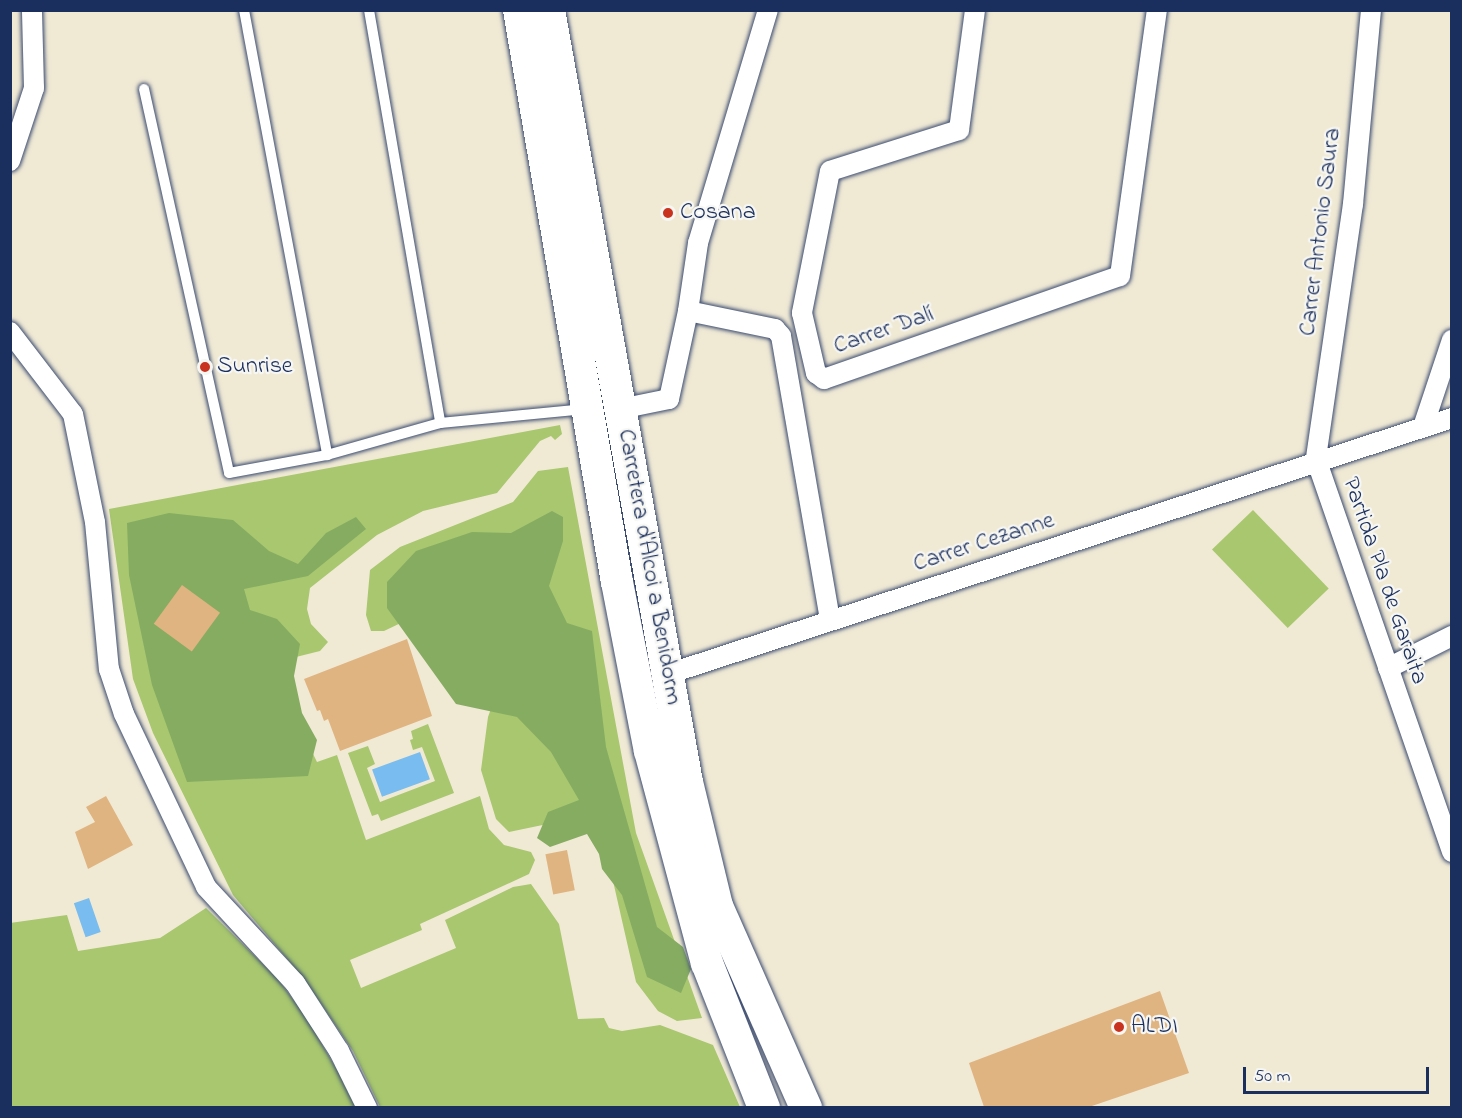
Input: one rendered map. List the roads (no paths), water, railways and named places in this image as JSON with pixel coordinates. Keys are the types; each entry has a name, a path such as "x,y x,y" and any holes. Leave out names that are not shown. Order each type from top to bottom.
{"main road":[{"name":"Carretera d'Alcoi a Benidorm","path":"519,10 648,740 680,873 707,963 764,1107"},
{"name":"Carretera d'Alcoi a Benidorm","path":"549,10 687,782 717,906 806,1107"}],"street":[{"path":"10,161 34,88 32,10"},
{"path":"620,409 669,399 688,311 698,243 768,10"},
{"name":"Carrer Dalí","path":"975,10 959,130 830,171 802,313 816,373 824,379 1120,276 1157,10"},
{"name":"Carrer Antonio Saura","path":"1316,459 1353,204 1371,10"},
{"path":"688,311 775,329 781,336 830,620"},
{"path":"10,332 73,414 95,522 109,669 124,714 206,887 295,983 339,1051 367,1107"},
{"path":"1423,427 1452,340"},
{"name":"Partida Pla de Garaita","path":"1452,418 1316,459 1452,852"},
{"name":"Carrer Cezanne","path":"668,674 1316,459"},
{"path":"1388,668 1452,636"}],"lane":[{"path":"244,10 327,455"},
{"path":"369,10 440,423"},
{"path":"144,89 229,472 327,455 440,423 588,408"}],"water":[{"path":"420,752 430,779 382,797 372,769"},
{"path":"89,898 101,932 86,937 74,903"}],"place":[{"name":"Cosana","path":"668,213"},
{"name":"Sunrise","path":"205,367"},
{"name":"ALDI","path":"1119,1027"}]}
